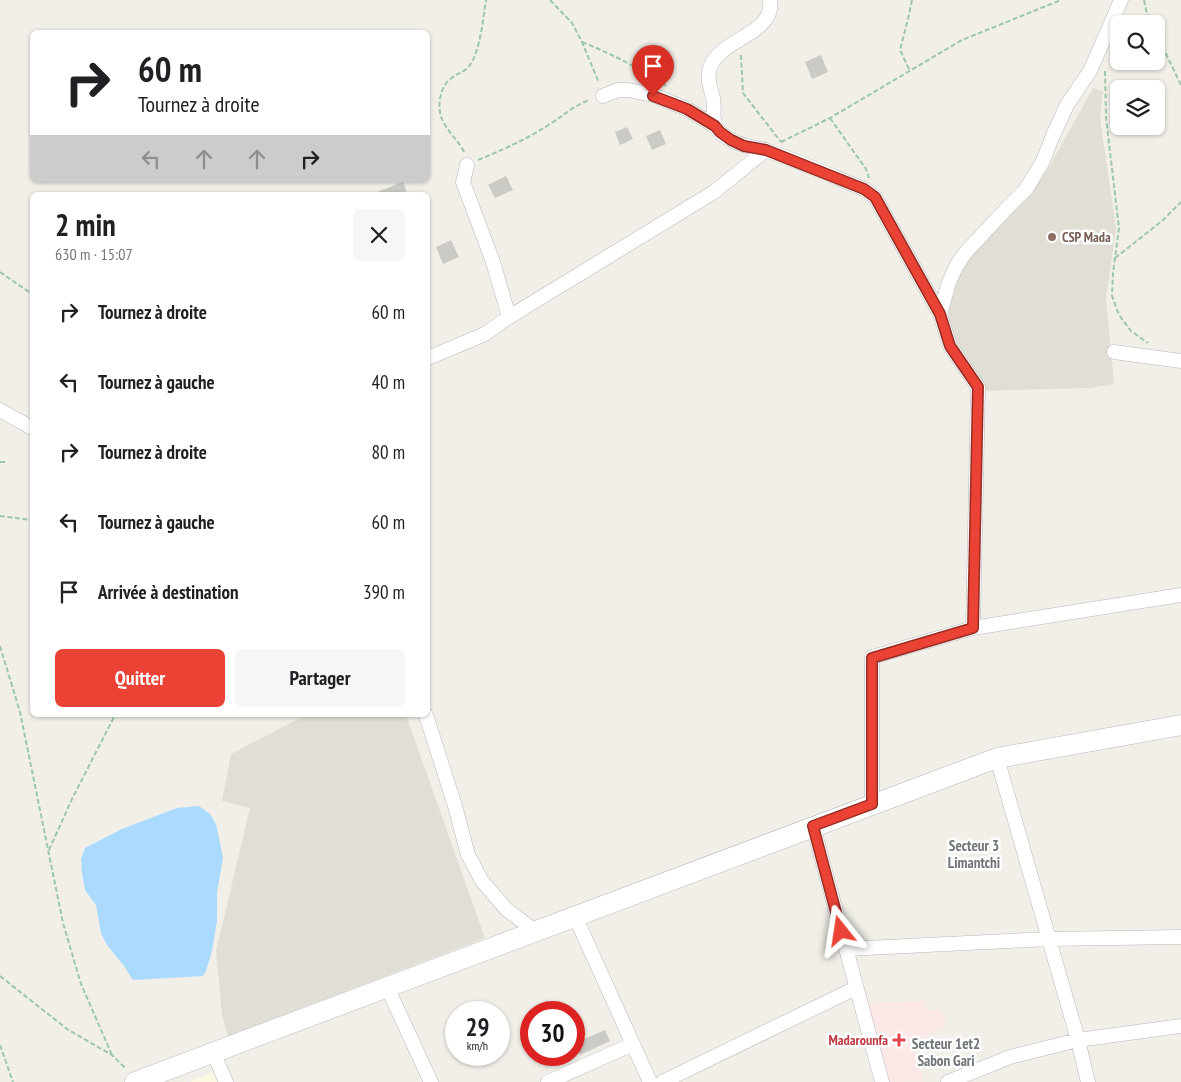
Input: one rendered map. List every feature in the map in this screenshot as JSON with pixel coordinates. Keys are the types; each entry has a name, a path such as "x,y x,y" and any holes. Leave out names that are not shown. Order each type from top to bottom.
{"street":[{"path":"715,126 714,100 708,72 711,64 719,53 756,29 765,20 771,5 770,0"},
{"path":"940,314 949,282 957,265 1026,189 1042,163 1067,105 1090,71 1121,0"},
{"path":"603,96 618,90 628,90 653,96 687,109 715,126 731,140 744,146 766,150 864,189 875,197 940,314 950,346 978,387 973,628"},
{"path":"430,357 485,334 509,317 714,192 766,150"},
{"path":"467,164 463,182 493,262 509,317"},
{"path":"1114,352 1181,361"},
{"path":"0,410 30,427"},
{"path":"872,804 872,658 973,628 1181,595"},
{"path":"427,717 455,806 468,855 482,881 506,909 534,931"},
{"path":"136,1082 997,758 1181,724"},
{"path":"997,758 1078,1040 1088,1082"},
{"path":"813,826 882,1082"},
{"path":"575,916 650,1082"},
{"path":"846,949 1049,939 1181,937"},
{"path":"387,987 431,1082"},
{"path":"662,1082 856,988"},
{"path":"948,1082 1010,1057 1078,1040 1181,1026"},
{"path":"548,1082 633,1044"},
{"path":"213,1052 226,1082"}],"path":[{"path":"486,0 478,47 473,60 465,71 454,76 446,83 439,101 441,120 460,145 467,164 516,144 548,126 580,103 603,96 596,73 572,23 550,0"},
{"path":"909,70 900,50 912,0"},
{"path":"740,40 743,94 781,142 830,118 962,40 1061,0"},
{"path":"1144,0 1148,15"},
{"path":"582,42 604,50 639,68 669,89"},
{"path":"1165,52 1181,86"},
{"path":"1105,72 1106,118 1119,228 1112,296 1118,315 1131,331 1152,345"},
{"path":"830,118 866,169 875,197"},
{"path":"1115,258 1162,221 1181,202"},
{"path":"0,272 30,293"},
{"path":"0,462 5,462"},
{"path":"0,516 30,520"},
{"path":"0,646 20,712 63,923 81,984 112,1055 136,1082"},
{"path":"49,850 72,799 114,717"},
{"path":"0,976 67,1029 112,1055"},
{"path":"0,1046 14,1082"}],"shaded area":[{"name":"CSP Mada","path":"1093,88 1103,91 1100,118 1116,228 1106,299 1114,384 1090,388 984,391 952,340 948,310 962,267 1048,169"},
{"path":"302,717 407,717 485,938 228,1036 222,1015 216,951 250,808 222,801 231,754"},
{"name":"Madarounfa","path":"925,1001 926,1011 940,1009 947,1026 923,1037 924,1044 912,1048 924,1081 886,1082 866,1005 887,1002"},
{"path":"213,1073 217,1082 189,1082"}],"water":[{"path":"199,806 210,814 216,824 223,858 217,892 217,921 212,951 206,971 203,976 133,980 107,945 101,933 96,905 85,890 81,859 85,848 122,829 177,808"}],"building":[{"path":"821,55 828,72 812,79 805,62"},
{"path":"627,127 633,139 620,145 615,132"},
{"path":"660,130 666,144 652,150 646,136"},
{"path":"506,176 513,190 495,198 488,185"},
{"path":"403,182 407,192 377,192"},
{"path":"451,240 459,257 443,264 436,247"},
{"path":"605,1030 610,1041 585,1053 585,1039"}],"place":[{"name":"CSP Mada","path":"1052,237"},
{"name":"Madarounfa","path":"899,1040"}],"district":[{"name":"Secteur 3 Limantchi","path":"974,854"},
{"name":"Secteur 1et2 Sabon Gari","path":"946,1052"}],"route":[{"path":"653,96 687,109 715,126 731,140 744,146 766,150 864,189 875,197 940,314 950,346 978,387 973,628 872,658 872,804 813,826 841,931"}]}
